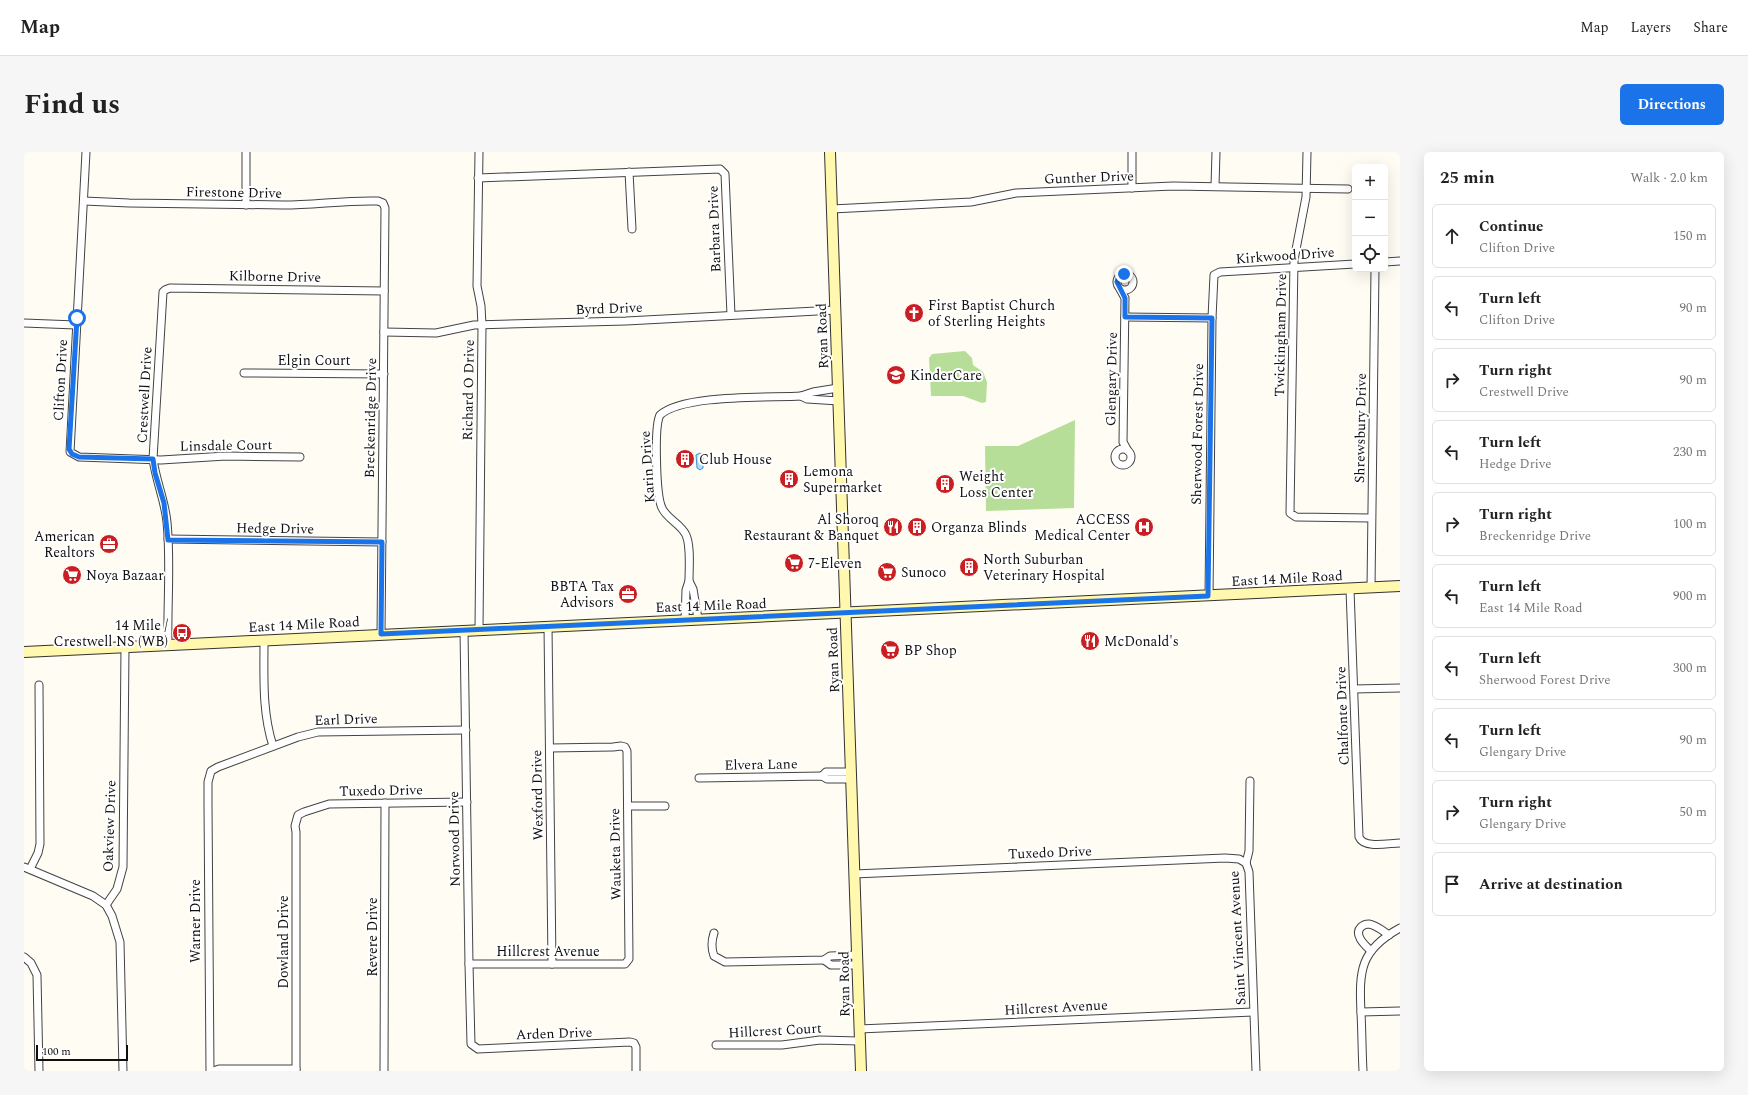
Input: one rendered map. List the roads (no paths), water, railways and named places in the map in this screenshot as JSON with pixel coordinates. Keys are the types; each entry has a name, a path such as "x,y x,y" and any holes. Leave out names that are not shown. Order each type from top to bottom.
{"main road":[{"name":"Ryan Road","path":"830,152 861,1071"},
{"name":"East 14 Mile Road","path":"24,652 1400,586"}],"street":[{"name":"Clifton Drive","path":"86,152 70,452 79,457 153,459"},
{"path":"246,152 246,205"},
{"name":"Richard O Drive","path":"479,152 477,286 481,306 482,325 479,629"},
{"path":"1132,152 1132,188"},
{"path":"1215,186 1216,152"},
{"name":"Twickingham Drive","path":"1307,152 1307,188 1305,207 1294,252 1290,510 1292,515 1295,517 1371,518"},
{"name":"Barbara Drive","path":"478,178 717,168 724,172 731,315"},
{"path":"629,172 632,229"},
{"name":"Gunther Drive","path":"832,209 971,202 1016,193 1132,188 1215,186 1348,189"},
{"name":"Firestone Drive","path":"84,200 129,203 246,205 296,205 345,200 378,201 383,203"},
{"name":"Breckenridge Drive","path":"381,634 385,208 383,203"},
{"path":"1388,262 1400,261"},
{"name":"Kirkwood Drive","path":"1216,273 1352,264"},
{"name":"Shrewsbury Drive","path":"1371,588 1375,272"},
{"name":"Sherwood Forest Drive","path":"1208,596 1212,318 1213,278 1216,273"},
{"path":"1127,274 1133,279 1133,285 1130,289 1125,291 1120,289 1118,280 1121,275 1127,274"},
{"name":"Kilborne Drive","path":"165,290 170,288 384,291"},
{"name":"Glengary Drive","path":"1118,451 1123,442 1125,317 1125,298 1120,289"},
{"name":"Glengary Drive","path":"1125,298 1130,289"},
{"name":"Crestwell Drive","path":"165,290 163,295 153,459 155,473 164,503 168,540 168,646"},
{"name":"Byrd Drive","path":"384,332 436,333 465,326 482,325 626,321 836,310"},
{"name":"Glengary Drive","path":"1125,317 1212,318"},
{"path":"24,323 76,325"},
{"name":"Elgin Court","path":"244,373 384,374"},
{"name":"Karin Drive","path":"698,619 693,589 690,581 688,543 686,534 664,512 659,498 656,428 660,415 670,408 697,400 801,396 813,392 838,388"},
{"name":"Karin Drive","path":"801,396 807,399 839,401"},
{"name":"Glengary Drive","path":"1123,442 1128,451"},
{"path":"1123,449 1128,451 1131,456 1130,461 1126,465 1117,463 1115,458 1118,451 1123,449"},
{"name":"Linsdale Court","path":"153,459 226,456 300,457"},
{"name":"Hedge Drive","path":"168,540 382,542"},
{"name":"Karin Drive","path":"685,620 686,590 690,581"},
{"name":"Chalfonte Drive","path":"1350,589 1359,837 1363,842 1370,844 1400,843"},
{"name":"Wexford Drive","path":"548,626 552,964"},
{"name":"Norwood Drive","path":"464,630 469,964 471,1044 474,1047"},
{"path":"264,641 265,713 267,728 273,746"},
{"name":"Oakview Drive","path":"106,905 117,889 123,867 125,647"},
{"path":"39,685 40,844 38,853 27,868 85,892 106,905 116,925 120,942 123,1071"},
{"path":"1354,689 1400,688"},
{"name":"Earl Drive","path":"211,771 273,746 318,732 466,730"},
{"name":"Wauketa Drive","path":"550,748 624,746 627,751 630,954 628,962"},
{"name":"Warner Drive","path":"210,1071 208,782 211,771"},
{"name":"Elvera Lane","path":"699,778 822,776 827,779 851,775"},
{"name":"Saint Vincent Avenue","path":"1250,781 1249,851 1246,863 1249,872 1256,1071"},
{"name":"Tuxedo Drive","path":"298,815 329,804 467,802"},
{"name":"Revere Drive","path":"384,1071 385,803"},
{"path":"628,806 665,806"},
{"name":"Dowland Drive","path":"296,1070 295,826 298,815"},
{"name":"Tuxedo Drive","path":"854,874 1226,858 1239,859 1246,863"},
{"path":"1372,949 1364,944 1358,934 1359,929 1368,924 1389,935"},
{"path":"1363,1071 1361,977 1363,967 1372,949 1400,928"},
{"path":"714,933 712,940 712,950 714,956 725,962 824,960 831,965 858,960"},
{"path":"24,957 31,963 36,975 39,1071"},
{"name":"Hillcrest Avenue","path":"469,964 625,964 628,962"},
{"path":"1361,1012 1400,1011"},
{"name":"Hillcrest Avenue","path":"859,1029 1253,1012"},
{"name":"Hillcrest Court","path":"716,1045 782,1045 820,1040 859,1041"},
{"name":"Arden Drive","path":"474,1047 482,1049 626,1042 634,1043 636,1052 636,1071"},
{"path":"213,1071 218,1069 296,1070"}],"water":[{"path":"700,453 703,455 703,468 700,470 697,468 696,455"}],"place":[{"name":"First Baptist Church of Sterling Heights","path":"914,313"},
{"name":"KinderCare","path":"896,375"},
{"name":"Club House","path":"685,459"},
{"name":"Lemona Supermarket","path":"789,479"},
{"name":"Weight Loss Center","path":"945,484"},
{"name":"Al Shoroq Restaurant & Banquet","path":"893,527"},
{"name":"Organza Blinds","path":"917,527"},
{"name":"ACCESS Medical Center","path":"1144,527"},
{"name":"American Realtors","path":"109,544"},
{"name":"7-Eleven","path":"794,563"},
{"name":"North Suburban Veterinary Hospital","path":"969,567"},
{"name":"Sunoco","path":"887,572"},
{"name":"Noya Bazaar","path":"72,575"},
{"name":"BBTA Tax Advisors","path":"628,594"},
{"name":"14 Mile / Crestwell NS (WB)","path":"182,633"},
{"name":"McDonald's","path":"1090,641"},
{"name":"BP Shop","path":"890,650"}]}
